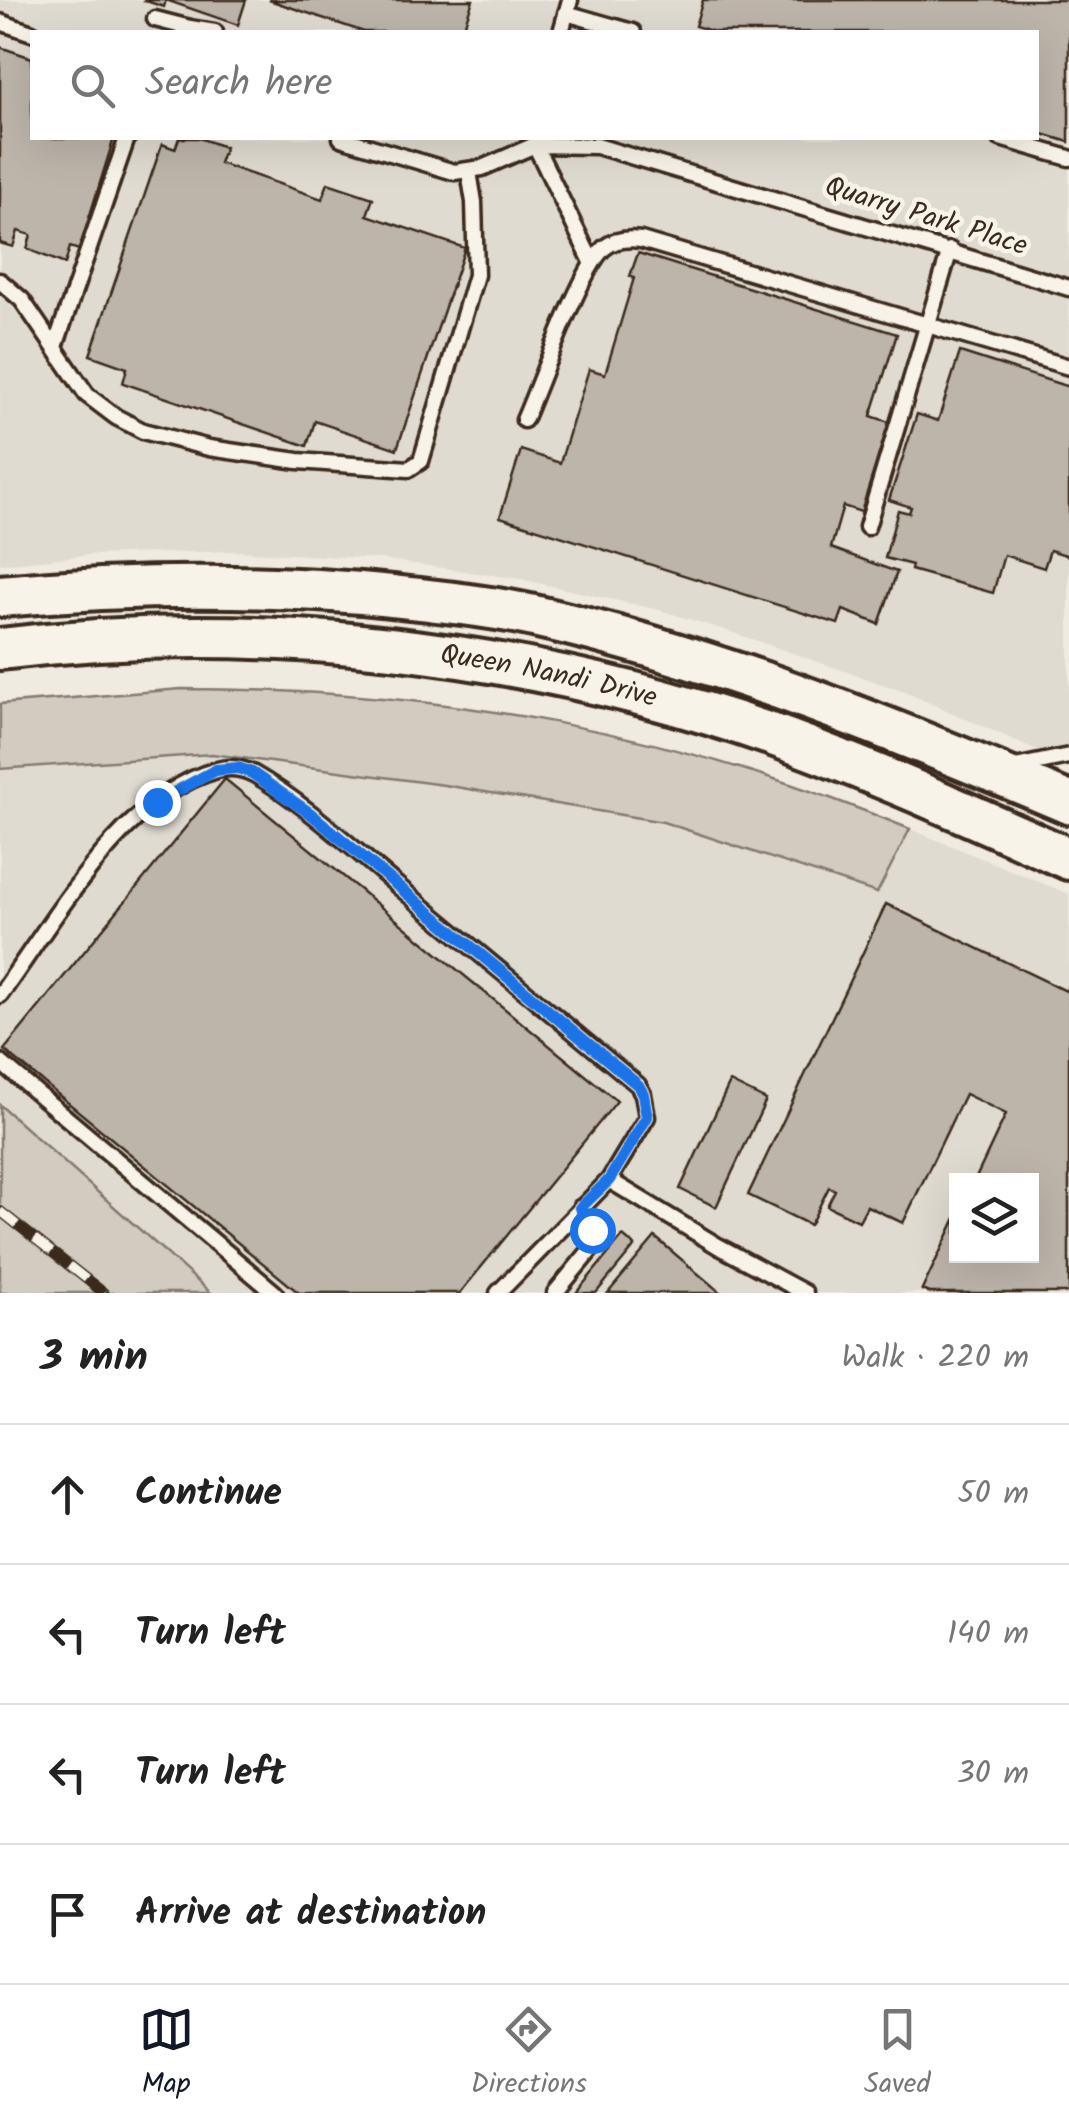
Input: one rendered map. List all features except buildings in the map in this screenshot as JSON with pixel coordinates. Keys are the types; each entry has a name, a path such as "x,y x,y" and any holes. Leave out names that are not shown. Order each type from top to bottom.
{"main road":[{"name":"Queen Nandi Drive","path":"0,596 194,585 324,589 533,616 674,654 814,698 1069,803"},
{"name":"Queen Nandi Drive","path":"0,650 162,636 400,649 506,664 641,696 775,736 917,792 1069,859"}],"lane":[{"path":"568,7 627,30"},
{"path":"155,20 189,30"},
{"path":"0,22 30,32"},
{"path":"56,344 126,140"},
{"path":"348,140 454,172 469,172 536,141 592,262"},
{"path":"1007,140 1069,158"},
{"name":"Quarry Park Place","path":"536,141 627,152 1069,288"},
{"path":"0,281 22,300 56,344 87,394 116,417 143,431 210,448 298,461 402,470 416,467 476,275 469,172"},
{"path":"524,420 592,262 614,241 641,240 1069,367"},
{"path":"867,527 950,250"},
{"path":"989,770 1069,756"},
{"path":"0,996 109,844 181,786 216,770 238,768 252,773 311,814 638,1085 643,1094 647,1117 609,1180 498,1293"},
{"path":"0,1062 274,1293"},
{"path":"609,1180 805,1293"},
{"path":"555,1293 593,1247 592,1230 580,1208"}],"shaded area":[{"path":"0,0 1069,0 1069,764 900,690 728,631 659,610 520,579 379,559 235,551 89,555 0,564"},
{"path":"181,689 370,697 553,722 732,765 910,829 877,893 663,822 444,785 212,754 0,769 0,704"},
{"path":"212,754 444,785 663,822 876,893 910,829 1069,894 1069,1293 211,1293 0,1105 0,769"},
{"path":"0,1105 211,1293 0,1293"}],"railway":[{"path":"0,1211 104,1293"}],"route":[{"path":"157,802 216,770 238,768 252,773 311,814 638,1085 647,1117 609,1180 580,1208 592,1230"}]}
